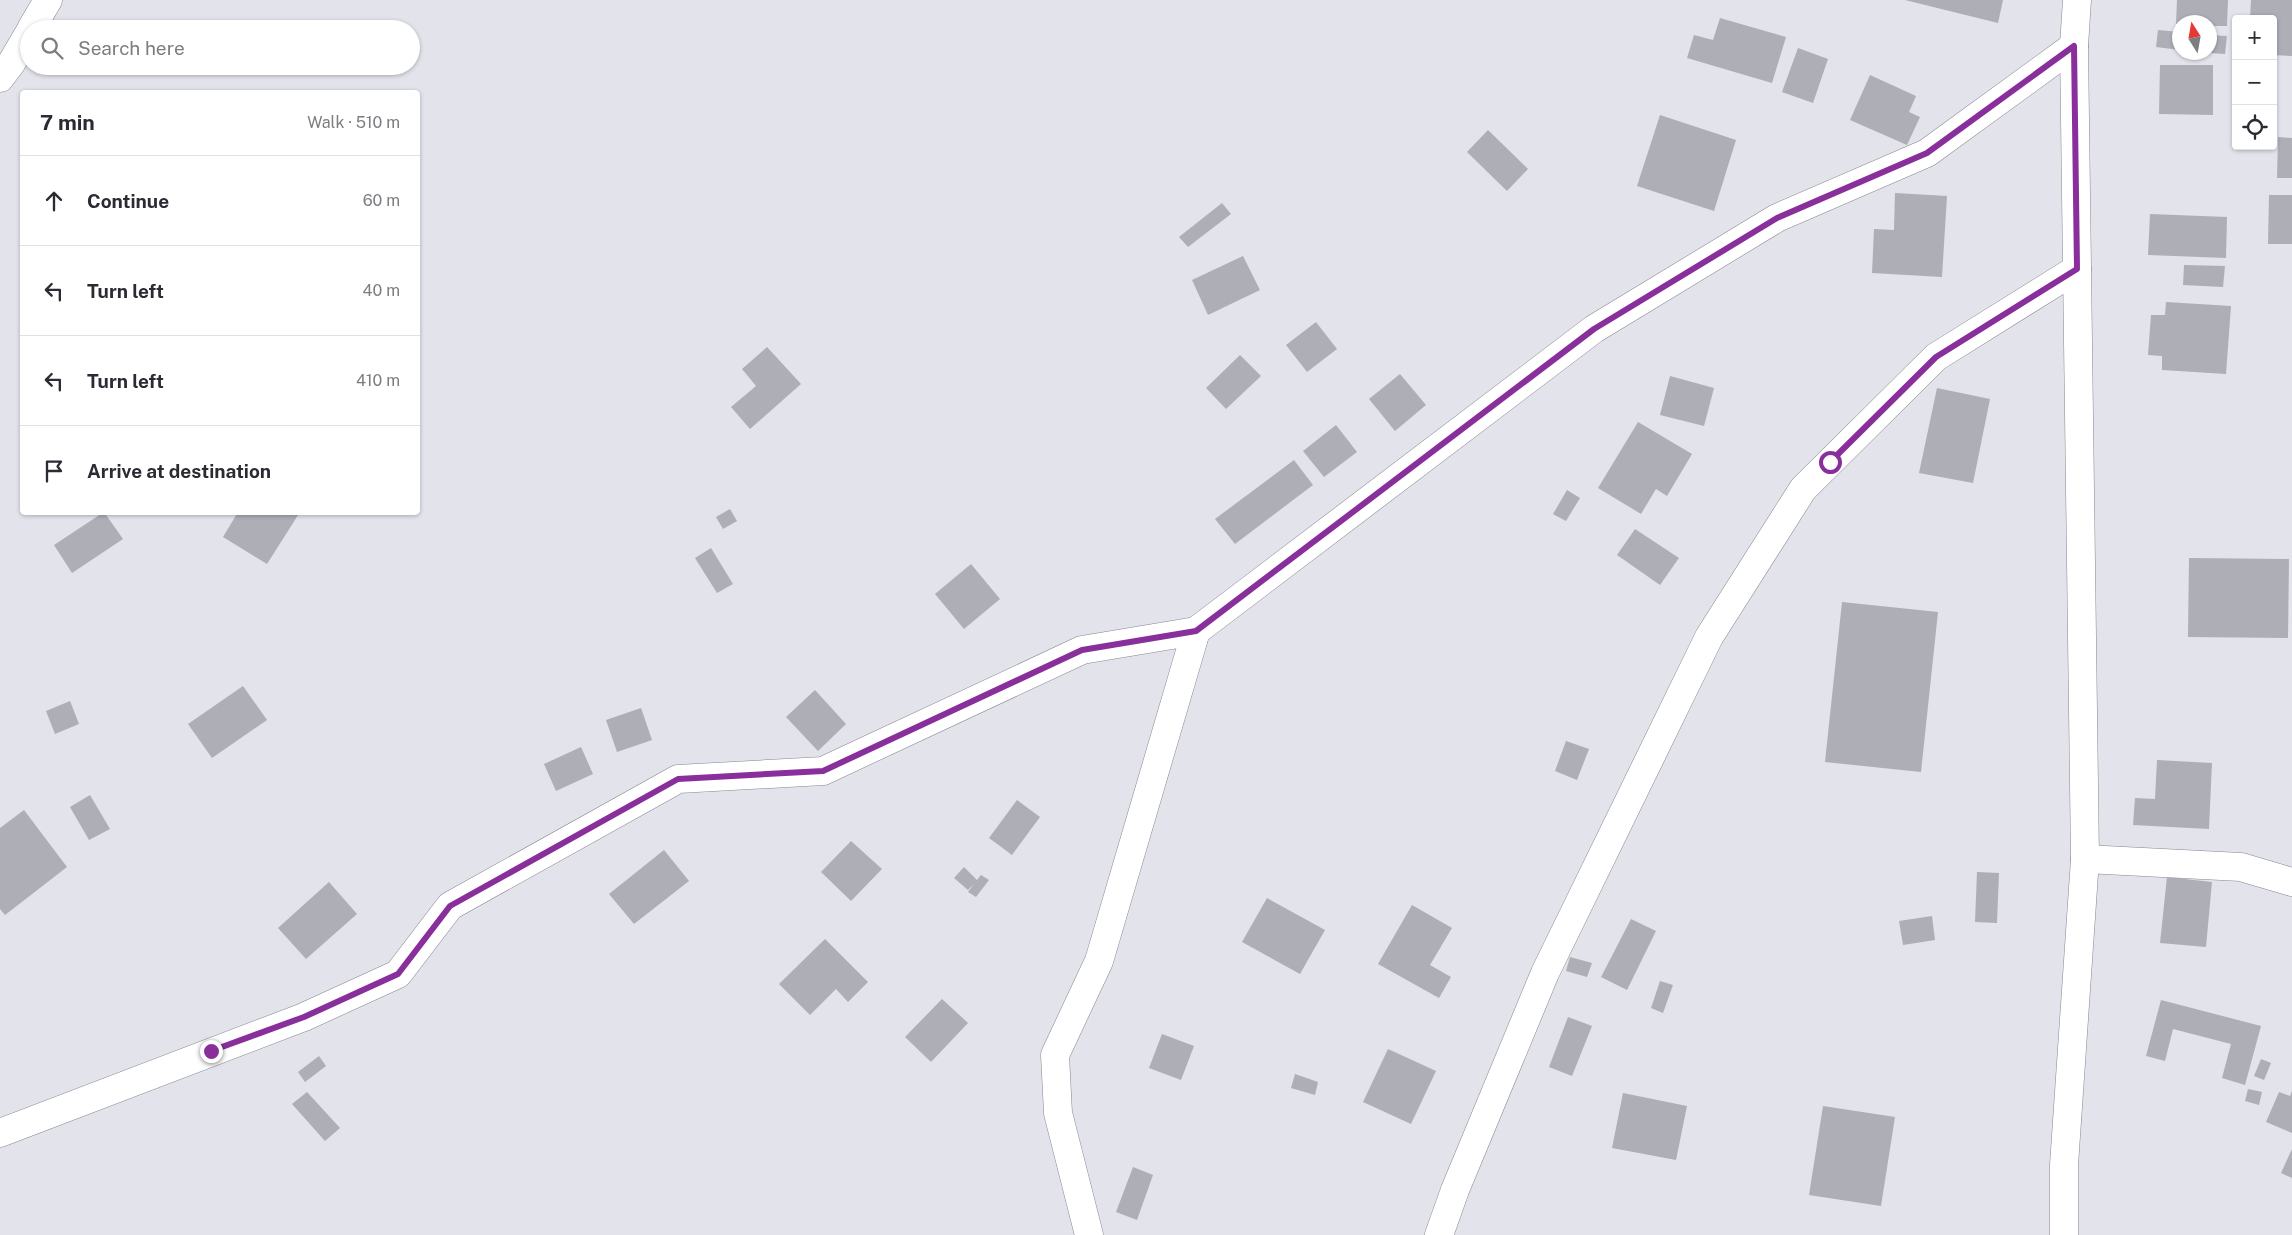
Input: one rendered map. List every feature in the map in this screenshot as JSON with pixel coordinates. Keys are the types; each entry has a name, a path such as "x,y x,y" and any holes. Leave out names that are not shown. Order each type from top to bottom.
{"street":[{"path":"36,20 48,0"},
{"path":"2064,1235 2064,1165 2085,859 2074,46 2077,0"},
{"path":"0,1133 304,1017 398,974 450,906 678,779 823,771 1082,650 1196,631 1594,329 1777,218 1927,153 2074,46"},
{"path":"0,78 20,48"},
{"path":"1439,1235 1455,1190 1545,974 1709,637 1803,489 1936,357 2077,269"},
{"path":"1089,1235 1058,1113 1055,1055 1099,961 1196,631"},
{"path":"2085,859 2241,867 2292,882"}],"building":[{"path":"1905,0 2003,0 1998,23"},
{"path":"2177,0 2228,0 2227,26 2217,26 2217,15 2176,15"},
{"path":"2251,0 2292,0 2292,56 2277,55 2277,15 2250,15"},
{"path":"1720,18 1786,37 1772,83 1687,58 1694,35 1713,40"},
{"path":"2158,30 2172,31 2172,49 2156,47"},
{"path":"2217,35 2227,36 2225,54 2217,53"},
{"path":"1798,48 1828,59 1813,103 1782,92"},
{"path":"2160,65 2213,65 2213,115 2159,114"},
{"path":"1870,75 1916,96 1909,112 1920,117 1907,145 1850,120"},
{"path":"1660,115 1736,140 1714,211 1637,186"},
{"path":"1488,130 1528,169 1507,191 1467,152"},
{"path":"2278,137 2292,138 2292,178 2277,178"},
{"path":"1895,193 1947,196 1942,277 1872,273 1874,229 1894,230"},
{"path":"2269,195 2292,195 2292,244 2268,244"},
{"path":"1222,203 1231,214 1188,247 1179,237"},
{"path":"2150,214 2227,217 2226,258 2148,255"},
{"path":"1243,256 1260,290 1208,315 1192,280"},
{"path":"2184,265 2225,266 2223,287 2183,285"},
{"path":"2166,302 2231,306 2226,374 2162,370 2162,356 2148,355 2151,315 2165,315"},
{"path":"1316,322 1337,349 1307,372 1286,345"},
{"path":"767,347 801,384 750,429 731,407 756,386 742,369"},
{"path":"1240,355 1261,376 1226,409 1206,388"},
{"path":"1400,374 1426,405 1395,431 1369,399"},
{"path":"1670,376 1714,388 1704,426 1660,415"},
{"path":"1937,388 1990,399 1973,483 1919,473"},
{"path":"1638,422 1692,454 1667,496 1656,489 1641,514 1598,488"},
{"path":"1336,425 1357,452 1324,477 1303,451"},
{"path":"1294,460 1313,485 1235,544 1215,519"},
{"path":"1567,490 1580,498 1566,521 1553,514"},
{"path":"730,509 737,521 723,529 716,517"},
{"path":"99,515 106,515 123,539 72,573 54,545"},
{"path":"236,515 298,515 267,564 223,537"},
{"path":"1635,529 1679,558 1660,585 1617,555"},
{"path":"711,548 733,584 717,593 695,558"},
{"path":"2189,558 2289,559 2288,638 2188,637"},
{"path":"971,564 1000,599 964,629 935,594"},
{"path":"1842,602 1938,612 1921,772 1825,762"},
{"path":"243,686 267,720 212,758 188,724"},
{"path":"815,690 846,724 818,751 786,717"},
{"path":"70,701 79,724 55,734 46,711"},
{"path":"641,708 652,740 617,752 606,720"},
{"path":"1566,741 1589,749 1577,780 1555,771"},
{"path":"581,747 593,774 556,791 544,764"},
{"path":"2157,760 2212,763 2209,829 2133,825 2135,798 2155,799"},
{"path":"90,795 110,829 89,840 70,807"},
{"path":"1017,800 1040,817 1012,855 989,838"},
{"path":"24,810 67,867 5,915 0,909 0,828"},
{"path":"851,841 882,869 851,901 821,872"},
{"path":"664,850 689,881 634,924 609,894"},
{"path":"964,867 977,880 981,875 989,880 976,897 968,892 974,884 968,890 954,878"},
{"path":"1977,872 1999,873 1997,923 1975,922"},
{"path":"2167,877 2212,882 2206,947 2160,943"},
{"path":"329,882 357,914 306,959 278,928"},
{"path":"1267,898 1325,930 1300,974 1242,942"},
{"path":"1412,905 1452,928 1430,965 1451,977 1439,998 1378,964"},
{"path":"1932,916 1935,940 1903,945 1899,921"},
{"path":"1631,919 1656,931 1627,990 1601,977"},
{"path":"825,939 868,982 848,1002 836,989 810,1015 779,984"},
{"path":"1570,957 1592,963 1587,977 1566,971"},
{"path":"1660,981 1673,985 1663,1013 1651,1008"},
{"path":"942,999 968,1023 931,1062 905,1037"},
{"path":"2161,1000 2261,1026 2245,1085 2222,1078 2231,1044 2173,1029 2165,1061 2146,1056"},
{"path":"1568,1017 1592,1026 1572,1076 1549,1067"},
{"path":"1162,1034 1194,1046 1181,1080 1149,1068"},
{"path":"1388,1049 1436,1071 1411,1124 1363,1102"},
{"path":"319,1056 326,1066 305,1082 298,1072"},
{"path":"2261,1059 2271,1063 2264,1080 2254,1076"},
{"path":"1295,1074 1318,1082 1315,1095 1291,1088"},
{"path":"2248,1089 2262,1092 2259,1105 2245,1101"},
{"path":"2292,1091 2292,1133 2266,1122 2279,1092 2290,1096"},
{"path":"307,1092 340,1128 325,1141 292,1104"},
{"path":"1623,1093 1687,1106 1676,1160 1612,1148"},
{"path":"1823,1106 1895,1117 1881,1206 1809,1195"},
{"path":"2292,1149 2292,1178 2281,1173"},
{"path":"1133,1167 1153,1175 1137,1220 1116,1212"}],"route":[{"path":"211,1051 304,1017 398,974 450,906 678,779 823,771 1082,650 1196,631 1594,329 1777,218 1927,153 2074,46 2077,269 1936,357 1830,462"}]}
